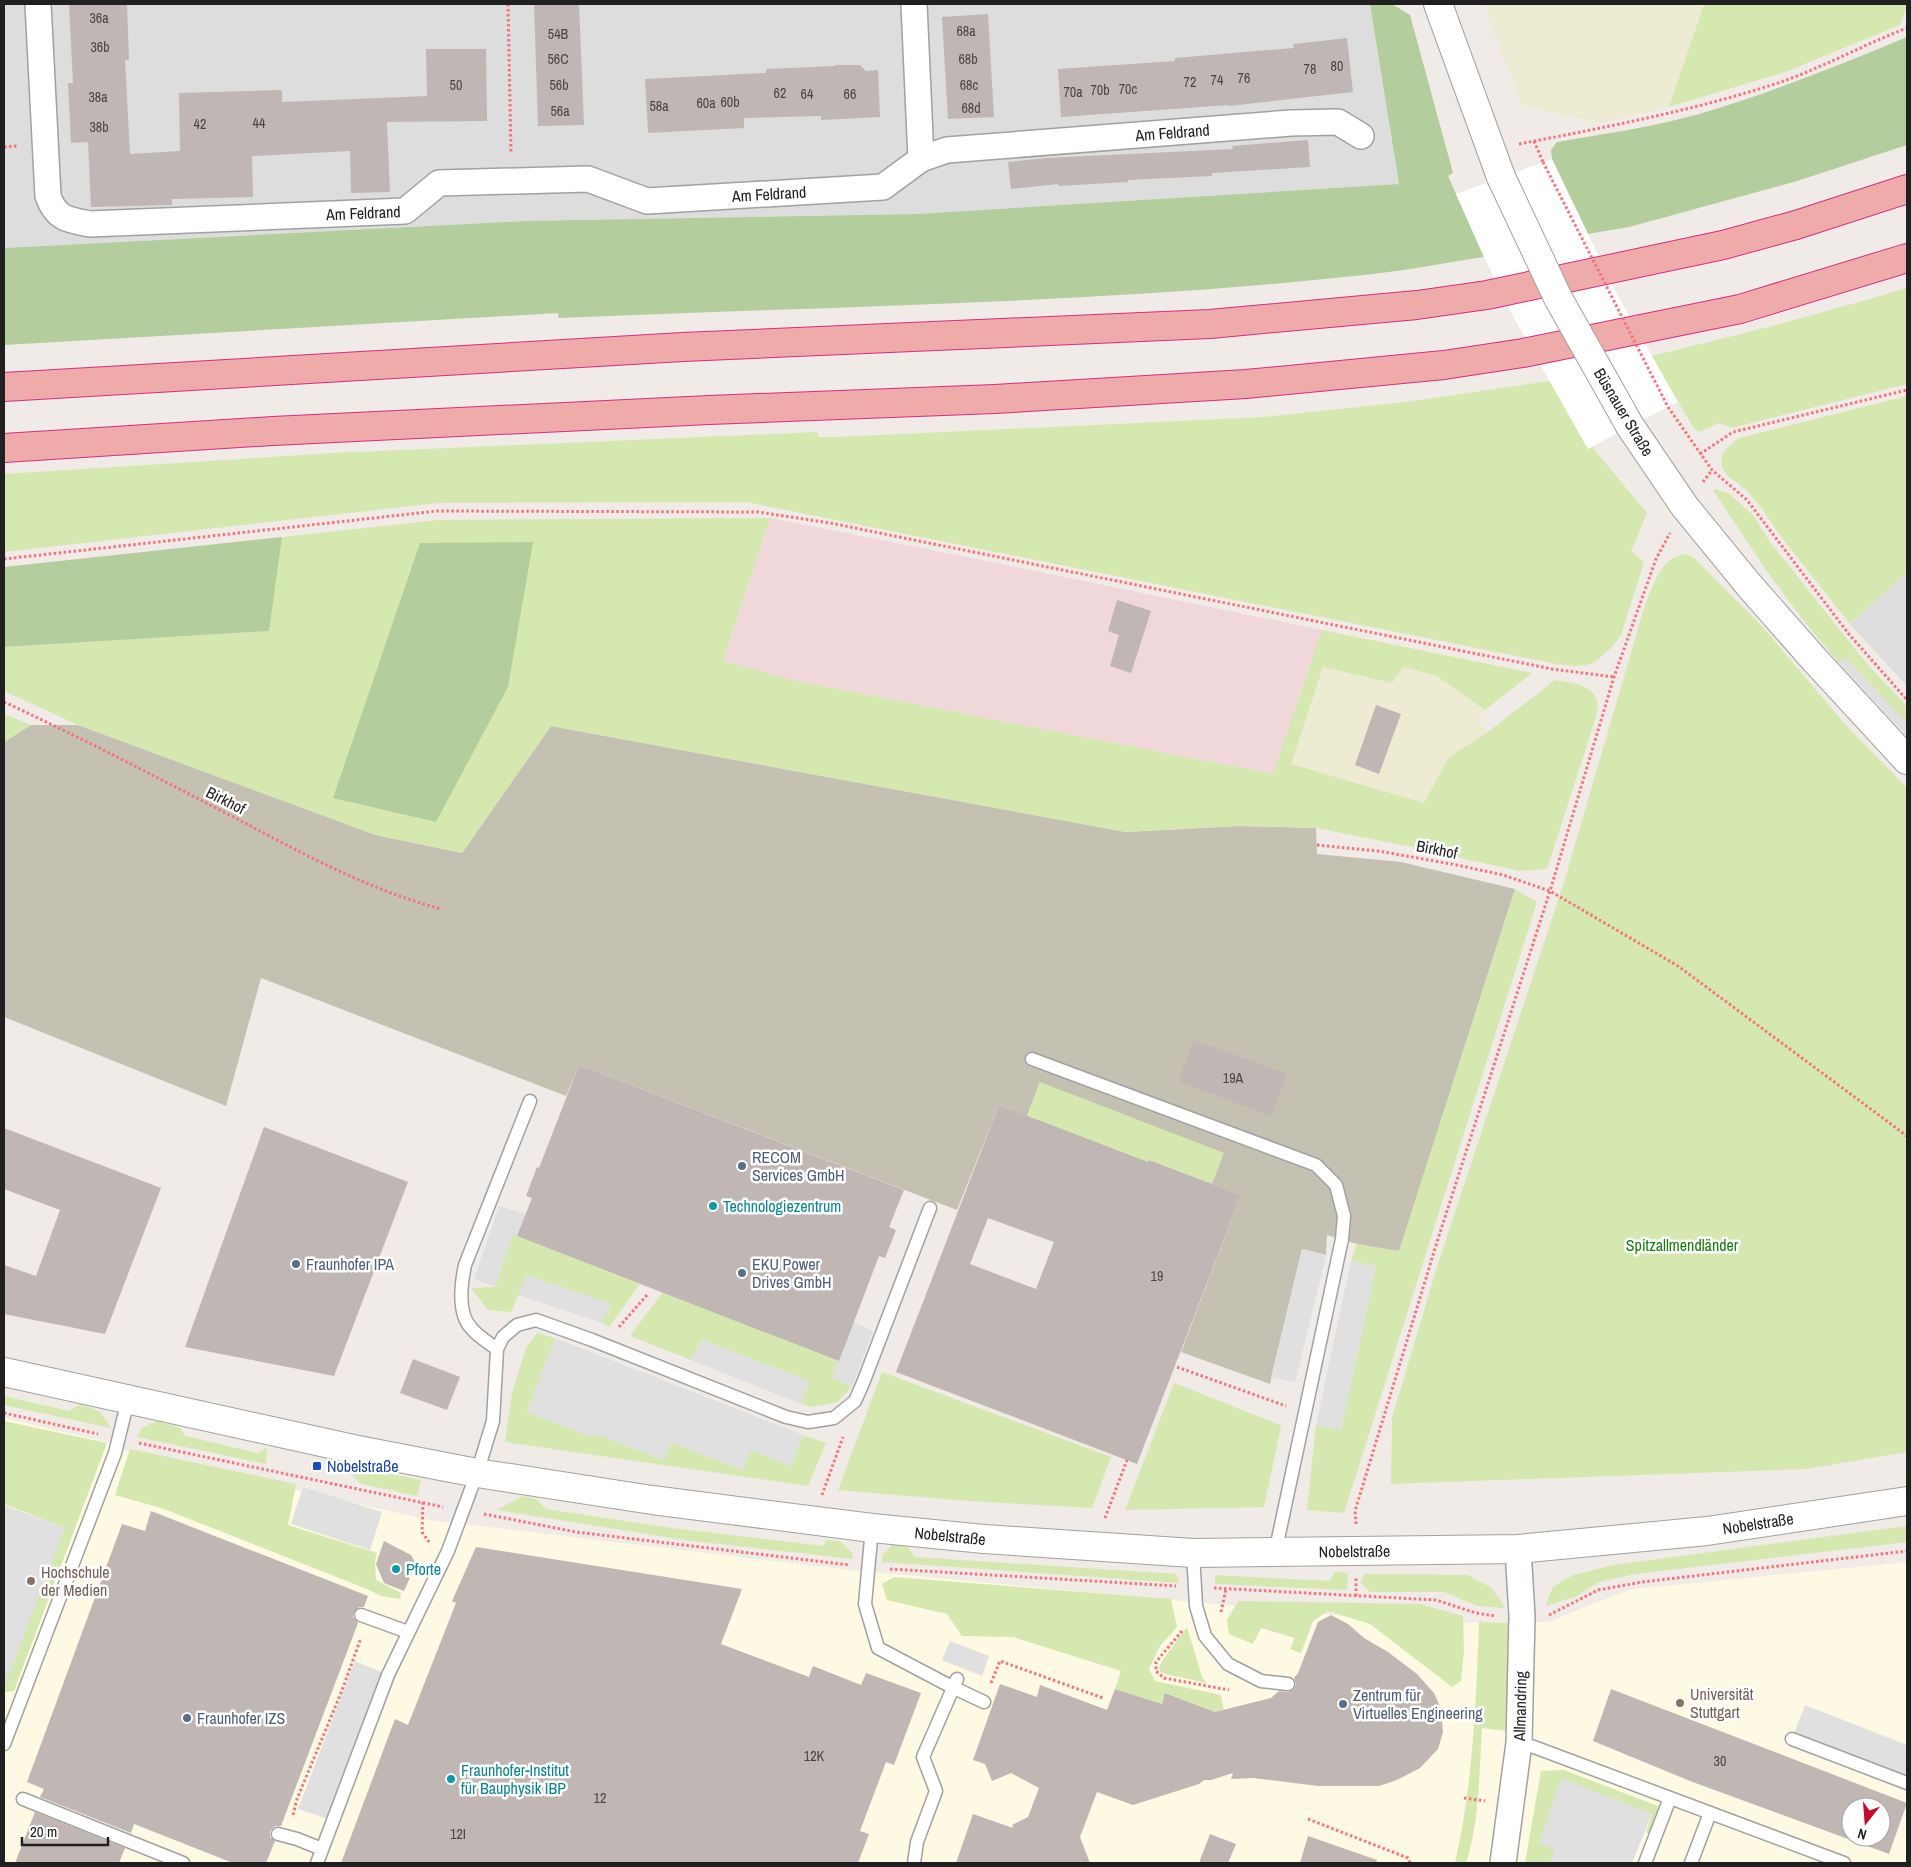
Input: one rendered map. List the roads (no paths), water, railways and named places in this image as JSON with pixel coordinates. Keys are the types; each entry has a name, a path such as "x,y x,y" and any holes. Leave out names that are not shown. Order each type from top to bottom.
{"highway":[{"path":"4,387 673,348 1210,324 1417,305 1487,295 1723,245 1796,225 1907,189"},
{"path":"4,448 303,429 995,399 1246,384 1444,365 1523,354 1740,309 1907,258"}],"street":[{"name":"Am Feldrand","path":"38,4 47,145 48,196 58,214 70,220 90,224 405,211 439,183 588,178 647,201 883,187 921,159 947,150 1291,123 1338,122 1361,136"},
{"path":"914,4 921,159"},
{"name":"Büsnauer Straße","path":"1438,4 1501,177 1558,298 1630,426 1685,507 1748,584 1907,760"},
{"name":"Nobelstraße","path":"4,1372 353,1449 477,1472 652,1500 872,1528 1193,1553 1518,1549 1707,1530 1907,1501"},
{"name":"Allmandring","path":"1503,1863 1519,1744 1522,1616 1518,1549"}],"lane":[{"path":"1032,1059 1316,1165 1336,1186 1344,1216 1342,1239 1275,1552"},
{"path":"497,1349 470,1328 462,1309 460,1288 465,1266 530,1101"},
{"path":"317,1863 388,1675 448,1552 477,1472 493,1420 497,1349 503,1337 517,1325 536,1320 786,1416 808,1422 834,1418 855,1401 930,1208"},
{"path":"4,1744 115,1453 128,1400"},
{"path":"872,1528 865,1604 878,1648 954,1683 984,1702"},
{"path":"1193,1553 1196,1606 1205,1636 1228,1664 1261,1681 1288,1684"},
{"path":"361,1615 408,1632"},
{"path":"914,1863 917,1842 936,1791 924,1757 954,1683"},
{"path":"1792,1739 1907,1783"},
{"path":"1519,1744 1534,1747 1844,1863"},
{"path":"1645,1863 1670,1798"},
{"path":"23,1799 183,1863"},
{"path":"1691,1863 1710,1813"},
{"path":"278,1834 298,1839 322,1849"}],"place":[{"name":"RECOM Services GmbH","path":"742,1166"},
{"name":"Technologiezentrum","path":"713,1206"},
{"name":"Fraunhofer IPA","path":"296,1264"},
{"name":"EKU Power Drives GmbH","path":"742,1273"},
{"name":"Nobelstraße","path":"317,1466"},
{"name":"Pforte","path":"396,1569"},
{"name":"Hochschule der Medien","path":"31,1581"},
{"name":"Universität Stuttgart","path":"1680,1703"},
{"name":"Zentrum für Virtuelles Engineering","path":"1343,1704"},
{"name":"Fraunhofer IZS","path":"187,1718"},
{"name":"Fraunhofer-Institut für Bauphysik IBP","path":"451,1779"}],"park label":[{"name":"Spitzallmendländer","path":"1682,1245"}]}
